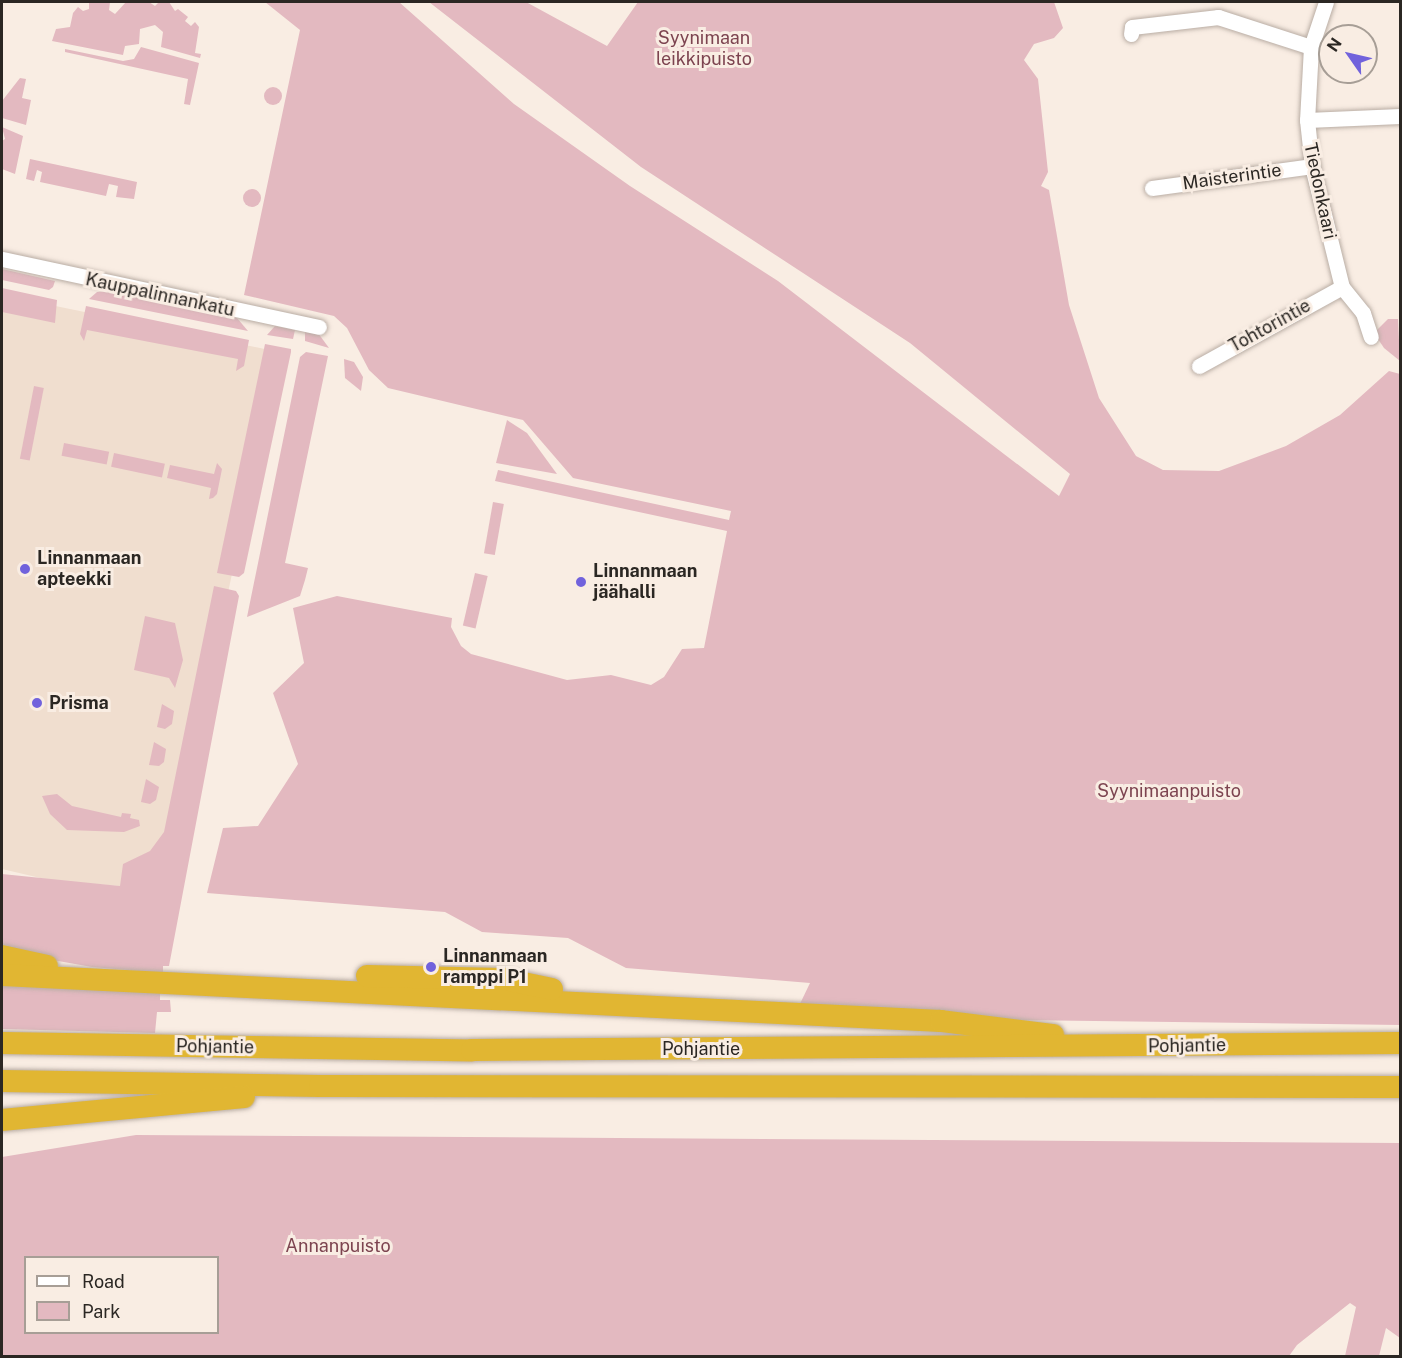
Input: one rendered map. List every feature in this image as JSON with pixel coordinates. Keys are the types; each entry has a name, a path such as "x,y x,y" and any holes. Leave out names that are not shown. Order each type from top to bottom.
{"highway":[{"path":"2,956 92,977"},
{"path":"2,975 287,986 373,976 504,979 621,1003 941,1021 1138,1046"},
{"name":"Pohjantie","path":"2,1043 472,1050 1401,1043"},
{"name":"Pohjantie","path":"2,1081 320,1086 1401,1087"},
{"path":"2,1120 109,1107 209,1102 320,1086"}],"street":[{"name":"Tiedonkaari","path":"1326,2 1311,47 1307,120 1312,166 1342,287 1363,313 1371,337"},
{"path":"1131,34 1132,27 1218,17 1311,47"},
{"path":"1307,120 1401,116"},
{"name":"Maisterintie","path":"1152,188 1312,166"},
{"name":"Kauppalinnankatu","path":"2,259 319,327"},
{"name":"Tohtorintie","path":"1199,366 1342,287"}],"shaded area":[{"path":"2,295 279,352 165,890 49,880 2,869"}],"green space":[{"path":"89,2 110,2 109,10 115,14 126,2 149,2 155,6 159,2 169,2 175,11 178,9 188,17 185,21 191,26 195,22 199,27 195,53 201,54 200,58 161,47 163,32 155,25 140,29 139,44 125,46 123,55 52,41 56,29 70,27 73,13 78,7 83,11 89,9"},
{"path":"265,2 399,2 514,104 630,186 778,281 1059,496 1070,474 910,343 641,167 429,2 526,2 607,46 638,2 1054,2 1063,28 1054,38 1034,44 1024,60 1038,79 1048,172 1041,186 1049,190 1069,305 1099,398 1136,456 1163,470 1219,471 1286,446 1340,415 1389,371 1400,374 1400,1025 942,1019 797,1010 810,983 626,968 568,938 482,932 445,912 207,893 223,828 258,826 298,764 273,693 304,663 293,608 337,596 452,618 451,627 461,646 471,654 567,680 611,675 651,685 664,677 682,649 704,648 727,531 495,481 498,470 729,520 731,511 573,478 523,420 388,388 369,370 347,328 334,316 244,295 300,30"},
{"path":"141,47 199,63 190,105 184,104 188,79 65,52 65,49 123,61 134,59"},
{"path":"20,78 26,79 22,98 31,100 26,125 2,118 2,101"},
{"path":"273,87 279,90 282,96 279,102 273,105 267,102 264,96 267,90"},
{"path":"2,127 23,136 15,174 2,169 2,141 5,139"},
{"path":"30,159 137,182 134,199 116,197 118,186 109,184 106,196 40,182 42,172 37,170 34,181 26,179"},
{"path":"252,189 258,192 261,198 258,204 252,207 246,204 243,198 246,192"},
{"path":"2,269 55,281 49,290 2,280"},
{"path":"2,288 57,300 55,323 2,312"},
{"path":"107,291 237,318 248,331 89,299 97,292"},
{"path":"86,306 249,340 244,366 236,371 238,359 87,330 84,341 80,334"},
{"path":"1388,319 1398,319 1400,361 1384,348 1374,333"},
{"path":"275,326 295,330 293,339 267,335"},
{"path":"305,332 318,333 329,348 305,341"},
{"path":"265,344 291,349 291,352 244,573 239,577 217,573"},
{"path":"306,352 328,356 285,563 308,568 300,596 247,617 300,357"},
{"path":"344,359 354,362 363,377 361,391 345,378"},
{"path":"34,386 44,388 30,461 20,459"},
{"path":"507,420 527,433 557,474 496,463"},
{"path":"64,443 109,452 107,465 62,456"},
{"path":"114,453 165,464 162,478 111,467"},
{"path":"217,463 222,469 217,494 213,498 209,499 211,488 167,478 170,465 214,474"},
{"path":"493,502 504,504 495,555 484,553"},
{"path":"475,573 488,576 476,629 463,626"},
{"path":"214,586 236,591 239,596 169,966 163,966 163,973 92,967 2,951 2,874 120,886 123,864 150,851 164,832"},
{"path":"145,616 175,623 183,660 175,688 169,678 134,670"},
{"path":"162,704 174,711 172,724 165,729 157,727"},
{"path":"154,742 166,749 164,762 159,766 149,765"},
{"path":"146,779 159,787 156,800 150,804 141,802"},
{"path":"57,794 72,806 121,817 122,813 131,814 130,818 139,820 140,826 124,832 67,830 50,814 42,796"},
{"path":"2,986 160,992 160,1000 170,1000 171,1012 157,1012 155,1033 2,1029"},
{"name":"Annanpuisto","path":"136,1135 1400,1143 1400,1338 1386,1328 1379,1356 1345,1356 1356,1307 1350,1303 1297,1345 1289,1356 2,1356 2,1157"}],"place":[{"name":"Linnanmaan apteekki","path":"25,569"},
{"name":"Linnanmaan jäähalli","path":"581,582"},
{"name":"Prisma","path":"37,703"},
{"name":"Linnanmaan ramppi P1","path":"431,967"}],"park label":[{"name":"Syynimaan leikkipuisto","path":"704,49"},
{"name":"Syynimaanpuisto","path":"1169,791"}]}
